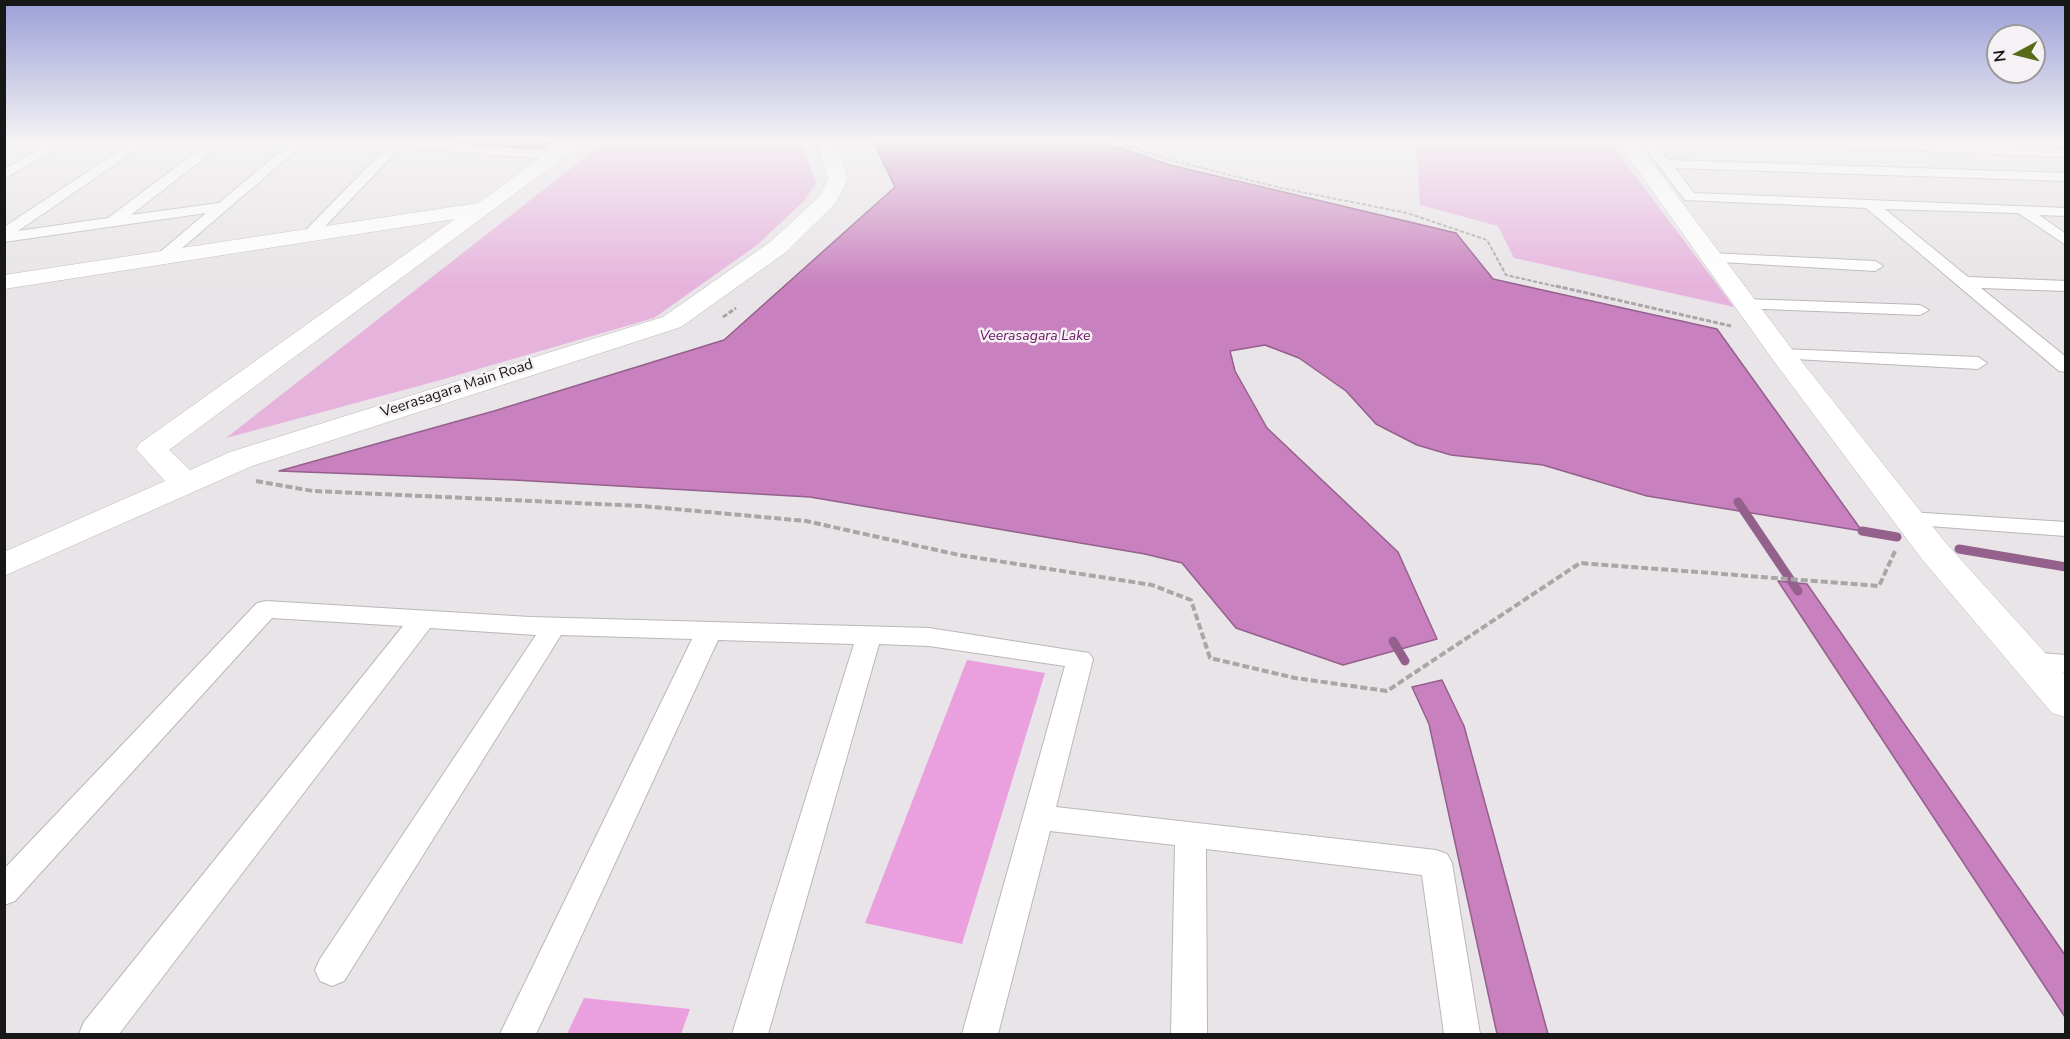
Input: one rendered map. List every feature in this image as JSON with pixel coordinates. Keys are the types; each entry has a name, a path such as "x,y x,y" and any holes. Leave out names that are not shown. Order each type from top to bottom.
{"street":[{"path":"4,236 72,189"},
{"path":"113,222 156,189"},
{"path":"161,258 244,189"},
{"path":"308,236 353,189"},
{"path":"194,480 151,449 509,189"},
{"name":"Veerasagara Main Road","path":"4,565 241,459 505,373 672,322 778,247 828,200 833,189"},
{"path":"1661,189 1710,258 1738,315 1782,354 1909,519 2066,703"},
{"path":"1684,189 1690,197 2066,212"},
{"path":"1870,204 2066,367"},
{"path":"4,236 225,206"},
{"path":"4,282 483,208"},
{"path":"2022,209 2066,241"},
{"path":"331,232 385,240 403,248 415,258"},
{"path":"1710,258 1875,266"},
{"path":"1964,282 2066,286"},
{"path":"1738,315 1920,310"},
{"path":"1782,354 1978,363"},
{"path":"1909,519 2066,529"},
{"path":"4,891 266,609 554,627 928,637 1080,659 980,1035"},
{"path":"97,1035 423,619"},
{"path":"333,970 554,627"},
{"path":"518,1035 710,631"},
{"path":"750,1035 869,635"},
{"path":"2028,661 2066,664"},
{"path":"1038,817 1436,863 1462,1035"},
{"path":"1189,1035 1191,835"}],"path":[{"path":"1288,189 1407,213 1488,240 1506,275 1738,315"},
{"path":"194,480 232,477 313,491 642,506 806,521 959,555 1152,585 1191,600 1210,658 1295,678 1386,692 1580,563 1879,586 1896,548 1893,543"}],"shaded area":[{"path":"544,189 812,189 805,200 757,245 654,318 437,381 226,438"},
{"path":"1419,189 1646,189 1734,307 1514,258 1498,226 1420,205"}],"water":[{"name":"Veerasagara Lake","path":"892,189 1273,189 1456,233 1493,279 1717,329 1862,531 1647,496 1543,465 1451,455 1417,445 1376,424 1346,391 1299,358 1265,345 1230,351 1235,371 1267,428 1398,552 1437,639 1343,665 1236,628 1182,563 1145,554 810,497 514,480 279,471 494,411 724,340"},
{"path":"1778,581 1807,584 2065,955 2065,1017"},
{"path":"1442,680 1464,726 1548,1034 1497,1034 1429,724 1412,687"}],"building":[{"path":"967,660 1045,673 962,944 865,923"},
{"path":"584,998 690,1009 681,1034 567,1034"}],"waterway":[{"path":"1738,502 1798,591"},
{"path":"1862,531 1897,537"},
{"path":"1959,549 2066,567"},
{"path":"1393,641 1405,661"}]}
